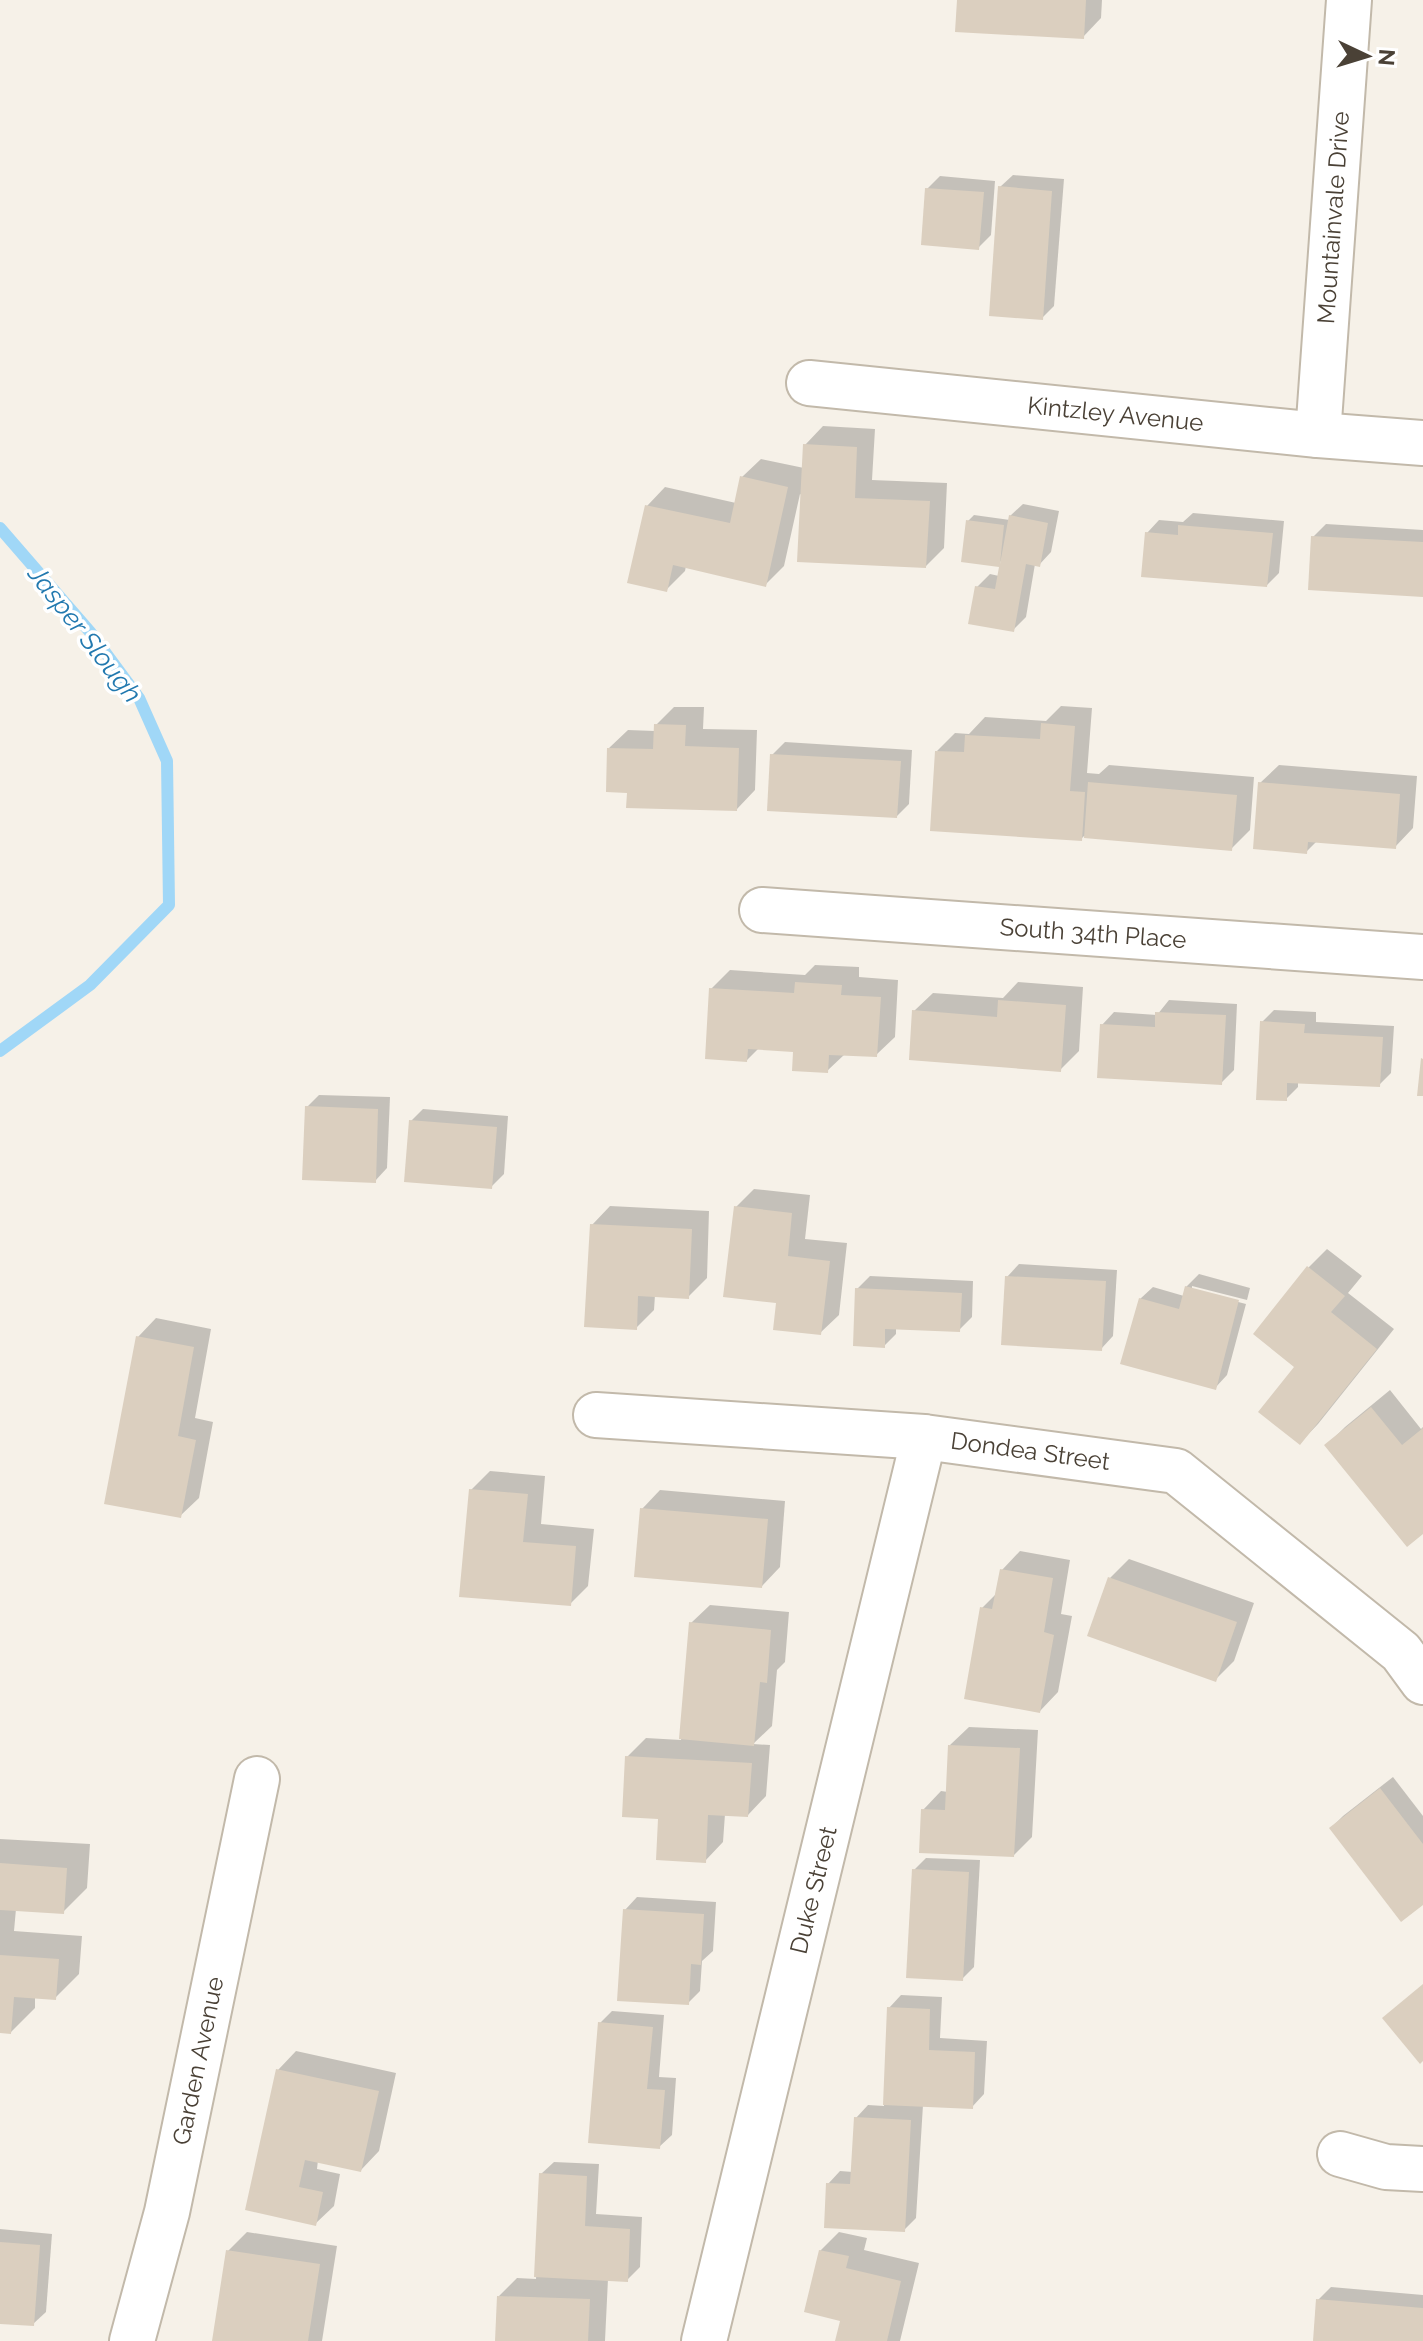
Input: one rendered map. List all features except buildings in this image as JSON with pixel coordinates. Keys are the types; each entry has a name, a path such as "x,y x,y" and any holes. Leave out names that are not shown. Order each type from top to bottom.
{"street":[{"name":"Mountainvale Drive","path":"1318,435 1349,0"},
{"name":"Kintzley Avenue","path":"809,383 1423,443"},
{"name":"South 34th Place","path":"762,910 1423,957"},
{"name":"Dondea Street","path":"596,1415 924,1437 1176,1471 1416,1656"},
{"name":"Duke Street","path":"704,2341 924,1437"},
{"name":"Garden Avenue","path":"132,2341 167,2212 257,1779"},
{"path":"1340,2154 1386,2167 1423,2169"}],"waterway":[{"name":"Jasper Slough","path":"0,528 91,633 139,698 167,761 169,905 90,985 0,1051"}]}
